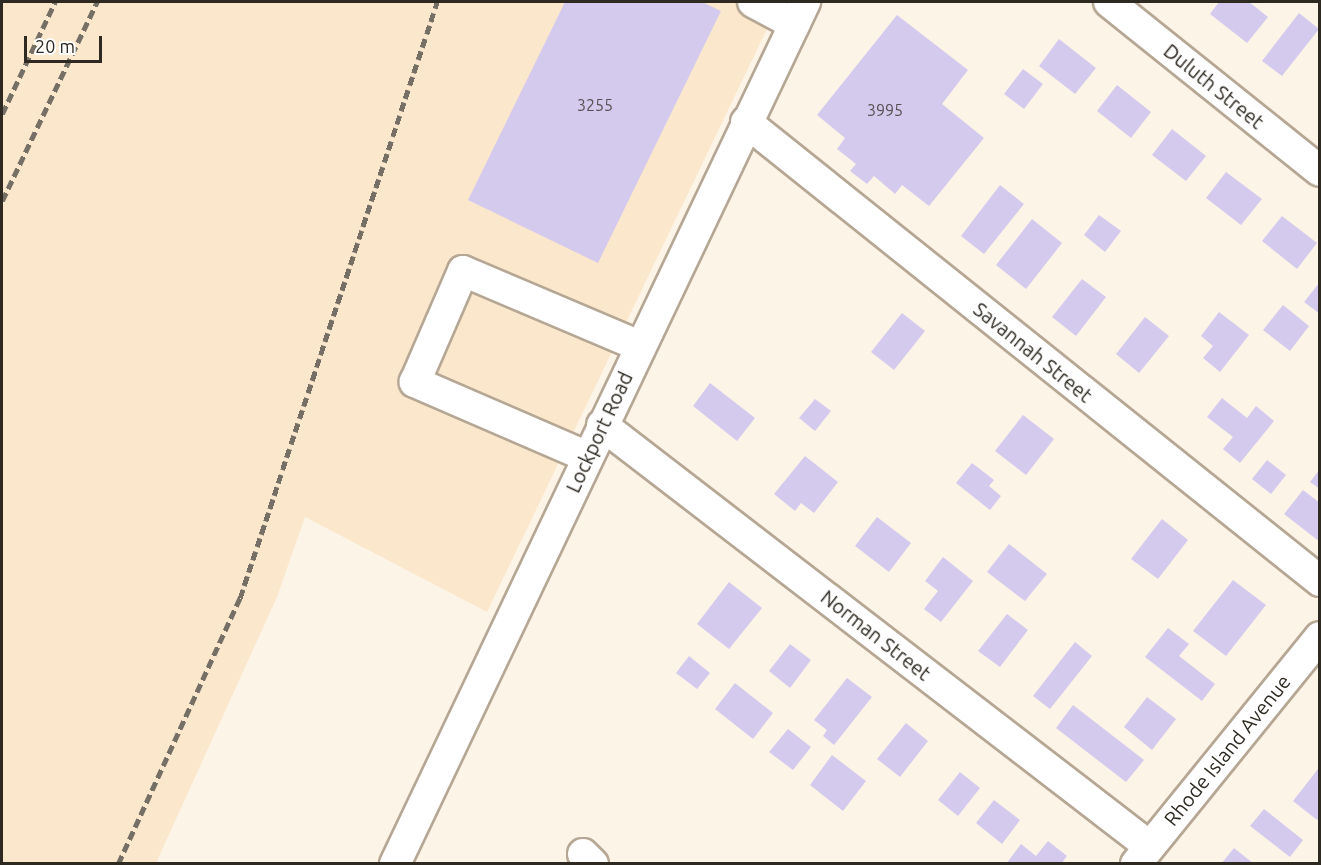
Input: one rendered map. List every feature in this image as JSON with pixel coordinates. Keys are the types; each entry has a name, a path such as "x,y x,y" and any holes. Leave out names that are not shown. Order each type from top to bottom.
{"street":[{"path":"753,2 799,13"},
{"name":"Duluth Street","path":"1109,2 1320,171"},
{"name":"Lockport Road","path":"395,864 799,13"},
{"name":"Savannah Street","path":"746,122 1320,581"},
{"path":"588,457 415,382 463,271 640,346"},
{"name":"Norman Street","path":"602,425 1143,855"},
{"name":"Rhode Island Avenue","path":"1143,855 1320,637"}],"shaded area":[{"path":"2,2 780,2 487,612 305,517 277,597 156,863 2,864"}],"building":[{"path":"565,2 702,2 721,11 598,263 468,200"},
{"path":"1219,2 1249,2 1268,17 1247,43 1210,14"},
{"path":"1299,13 1319,29 1282,76 1262,61"},
{"path":"897,15 968,70 942,104 984,138 929,206 902,185 895,194 874,176 867,184 850,171 856,164 837,149 845,138 817,115"},
{"path":"1059,39 1096,68 1075,94 1039,66"},
{"path":"1023,69 1043,84 1024,109 1004,94"},
{"path":"1117,85 1151,112 1131,138 1097,111"},
{"path":"1172,129 1206,156 1186,181 1152,155"},
{"path":"1226,172 1262,199 1241,225 1206,198"},
{"path":"1000,185 1024,204 984,254 961,236"},
{"path":"1099,215 1121,231 1105,252 1084,235"},
{"path":"1282,216 1317,243 1297,269 1262,241"},
{"path":"1032,219 1062,243 1026,289 996,265"},
{"path":"1082,279 1106,297 1076,336 1052,317"},
{"path":"1320,282 1320,314 1304,302"},
{"path":"1283,305 1309,326 1290,351 1263,330"},
{"path":"1219,312 1249,335 1220,372 1203,358 1213,346 1201,336"},
{"path":"902,313 925,331 894,370 871,352"},
{"path":"1145,317 1169,336 1139,373 1116,354"},
{"path":"710,383 755,418 737,441 693,406"},
{"path":"1222,398 1247,418 1256,406 1274,421 1240,463 1223,449 1233,437 1207,417"},
{"path":"815,399 831,411 815,431 799,418"},
{"path":"1023,415 1054,439 1026,475 995,451"},
{"path":"805,456 838,482 814,513 801,503 795,511 774,494"},
{"path":"1267,460 1286,475 1271,494 1252,479"},
{"path":"972,463 994,480 989,486 1001,496 990,510 956,483"},
{"path":"1320,469 1320,489 1310,482"},
{"path":"1303,490 1320,503 1320,542 1284,514"},
{"path":"877,517 911,543 889,572 855,546"},
{"path":"1162,519 1188,540 1158,579 1131,559"},
{"path":"1009,544 1047,574 1025,601 987,572"},
{"path":"943,557 973,581 941,622 924,609 938,591 925,581"},
{"path":"1233,580 1266,605 1226,656 1193,631"},
{"path":"729,582 762,608 729,649 697,624"},
{"path":"1007,614 1028,630 1000,667 978,651"},
{"path":"1168,628 1189,644 1179,656 1215,684 1202,701 1145,657"},
{"path":"1075,642 1092,656 1050,709 1033,696"},
{"path":"790,644 811,660 790,688 769,671"},
{"path":"689,656 710,673 697,689 676,673"},
{"path":"847,678 872,697 834,745 823,736 827,730 814,720"},
{"path":"735,683 773,713 753,739 715,709"},
{"path":"1147,697 1176,719 1152,750 1124,727"},
{"path":"1073,705 1144,760 1126,782 1056,728"},
{"path":"906,723 928,741 900,777 877,759"},
{"path":"788,729 811,747 793,770 769,752"},
{"path":"832,755 866,781 843,811 810,785"},
{"path":"1318,769 1320,816 1317,820 1293,801"},
{"path":"960,772 980,788 958,816 938,800"},
{"path":"994,800 1020,820 1002,844 976,823"},
{"path":"1264,809 1303,840 1290,857 1250,826"},
{"path":"1048,841 1067,856 1061,864 1006,864 1021,844 1036,856"},
{"path":"1234,848 1254,864 1221,864"}],"railway":[{"path":"2,114 55,2"},
{"path":"2,201 97,2"},
{"path":"118,864 240,598 437,2"}]}
